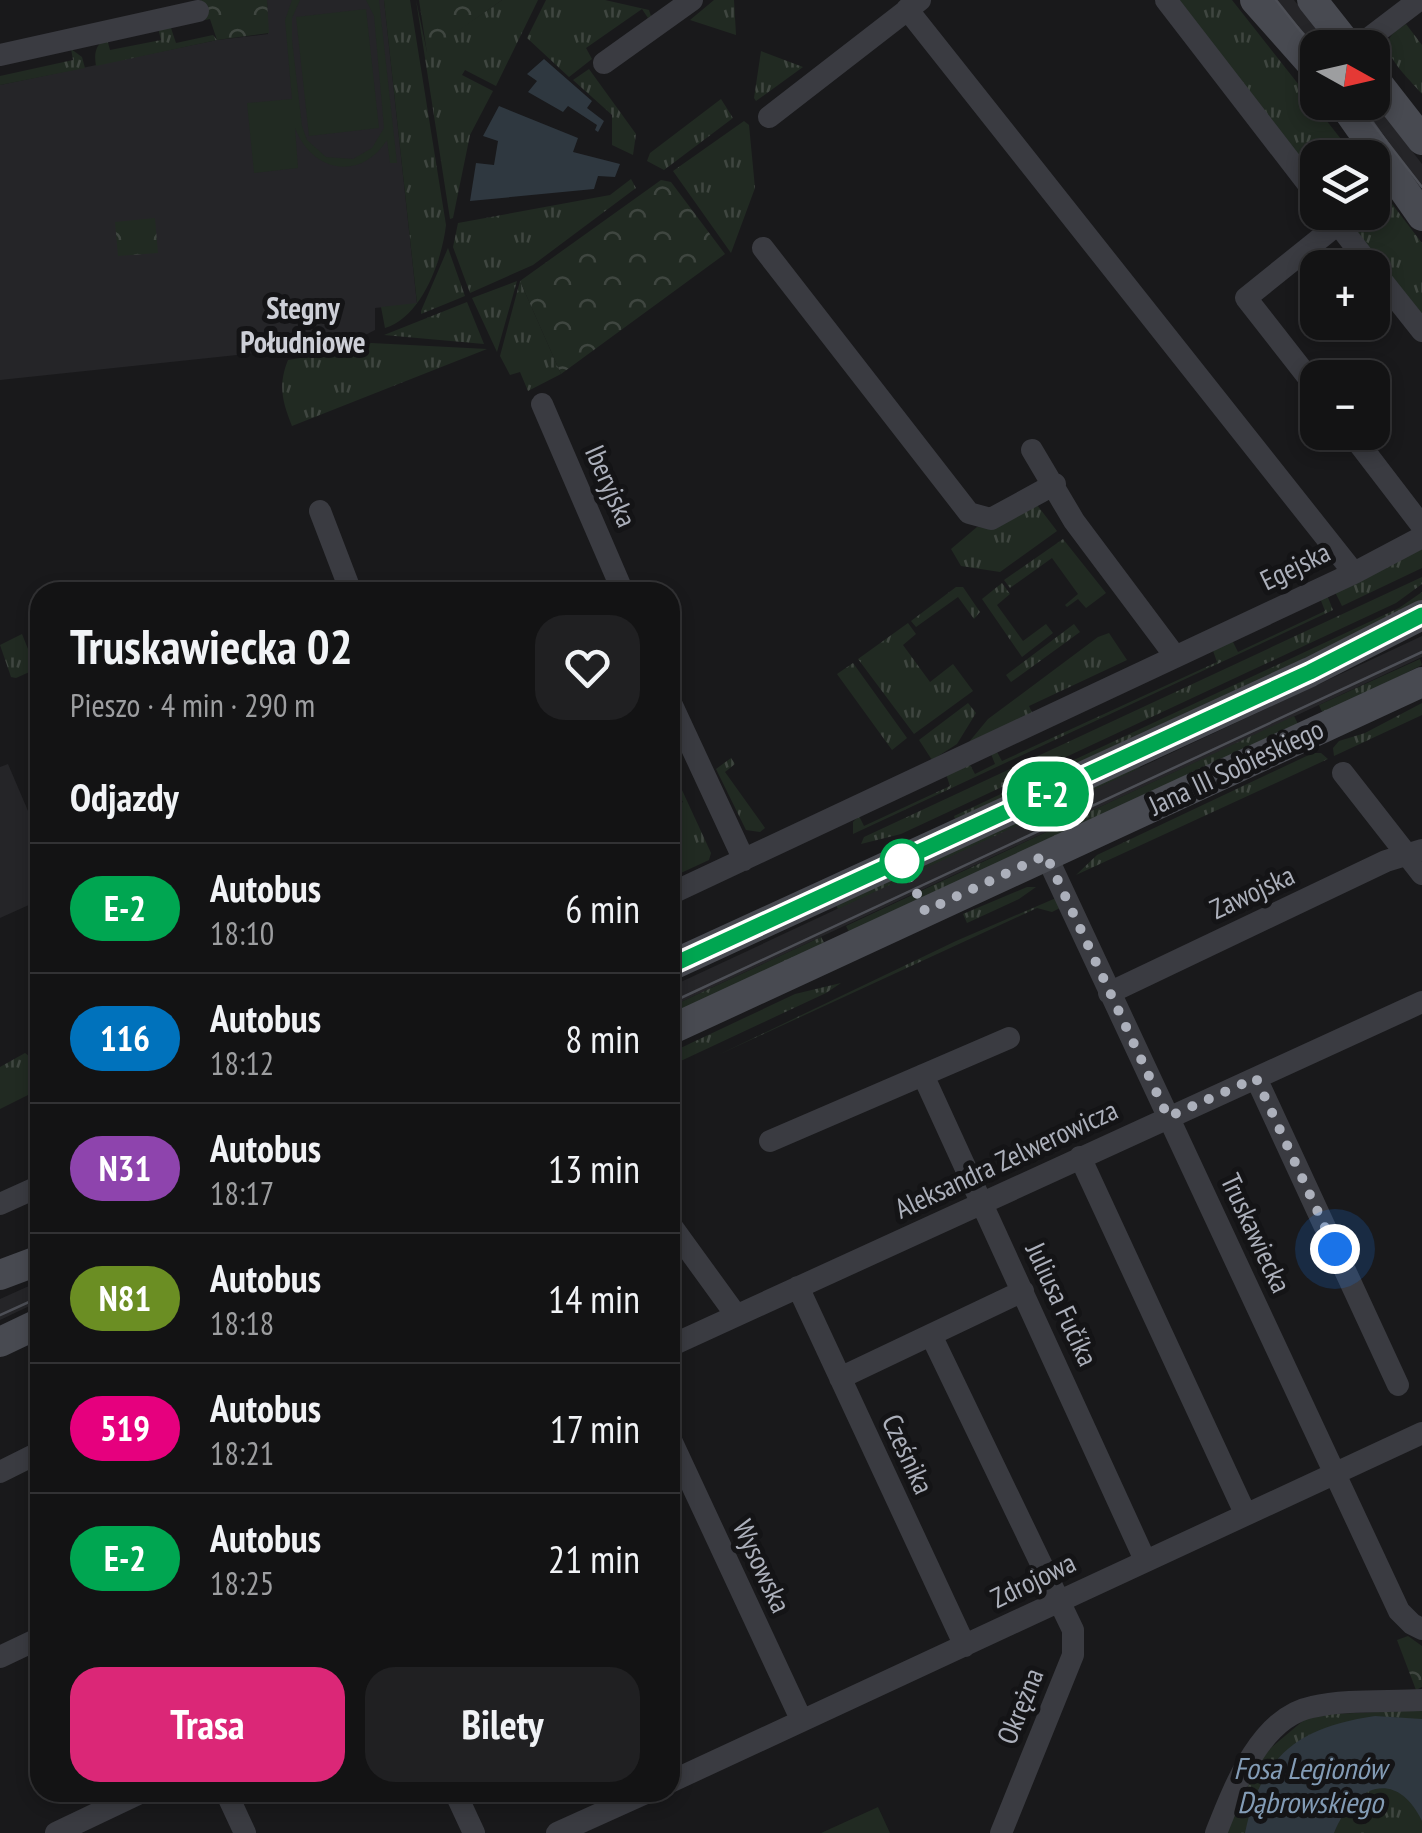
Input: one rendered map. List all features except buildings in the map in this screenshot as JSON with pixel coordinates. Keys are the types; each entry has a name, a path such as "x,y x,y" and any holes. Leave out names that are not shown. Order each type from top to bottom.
{"main road":[{"path":"1312,0 1338,30"},
{"path":"1256,1 1300,50"},
{"path":"1390,99 1422,140"},
{"path":"1355,120 1422,216"},
{"name":"Jana III Sobieskiego","path":"680,961 1310,672 1422,615"},
{"name":"Jana III Sobieskiego","path":"680,1025 1422,682"},
{"path":"0,1275 30,1264"},
{"path":"0,1342 30,1328"}],"street":[{"path":"604,63 692,0"},
{"path":"1166,0 1300,174"},
{"path":"1378,30 1420,0"},
{"path":"769,117 913,5"},
{"name":"Egejska","path":"680,889 1354,573 913,5"},
{"path":"0,55 198,11"},
{"path":"1300,367 1246,298 1320,230"},
{"path":"1342,230 1358,250"},
{"path":"763,248 970,514 991,519 1055,484"},
{"path":"1390,291 1422,331"},
{"name":"Iberyjska","path":"542,404 619,582"},
{"path":"1032,450 1074,521 1175,656"},
{"path":"1364,450 1422,526"},
{"path":"320,511 347,582"},
{"path":"1354,573 1422,536"},
{"path":"680,722 744,860"},
{"path":"1343,774 1417,860"},
{"name":"Truskawiecka","path":"1046,855 1399,1611 1422,1628"},
{"name":"Zawojska","path":"1110,993 1386,861 1417,860"},
{"name":"Aleksandra Zelwerowicza","path":"680,1341 1422,1002"},
{"path":"770,1141 1009,1038"},
{"name":"Juliusa Fučíka","path":"923,1074 1146,1560"},
{"path":"1256,1078 1398,1386"},
{"path":"1080,1157 1246,1514"},
{"path":"0,1204 30,1190"},
{"path":"680,1238 736,1315"},
{"name":"Cześnika","path":"798,1287 965,1646"},
{"path":"840,1378 1023,1291"},
{"name":"Okrężna","path":"931,1336 1073,1630 1072,1655 1001,1833"},
{"name":"Zdrojowa","path":"680,1777 1422,1433"},
{"path":"0,1472 30,1457"},
{"name":"Wysowska","path":"680,1460 800,1719"},
{"path":"0,1657 30,1643"},
{"path":"1216,1833 1248,1759 1293,1715 1310,1707 1422,1700"},
{"path":"56,1833 121,1802"},
{"path":"231,1802 245,1833"},
{"path":"460,1802 474,1833"},
{"path":"556,1833 624,1802"}],"shaded area":[{"path":"267,0 384,0 417,304 375,308 375,330 350,343 0,380 0,85 217,40 268,34"},
{"path":"1271,0 1294,0 1318,30 1300,30 1300,39"},
{"path":"1363,120 1388,120 1422,164 1422,194 1390,154 1390,140 1379,140"},
{"path":"1422,636 1422,657 680,1002 680,982"},
{"path":"8,764 30,816 30,904 0,918 0,767"},
{"path":"30,1286 30,1306 0,1320 0,1299"}],"green space":[{"path":"201,0 267,0 269,33 217,40 210,19 205,20"},
{"path":"292,0 300,0 292,18 292,40 307,140 326,157 353,159 372,148 384,128 374,16 366,0 379,0 397,163 390,163 387,140 364,162 337,166 324,162 303,143 295,128 298,168 254,173 247,103 292,99 285,20"},
{"path":"384,0 410,0 446,225 435,270 417,303"},
{"path":"416,0 427,52 502,0 538,0 496,86 465,70 462,75 493,91 470,135 450,219"},
{"path":"419,0 502,0 427,53"},
{"path":"546,0 605,0 649,10 651,16 648,18 642,9 586,48 592,59 569,77 527,38"},
{"path":"714,0 734,0 736,35 690,20"},
{"path":"1175,0 1232,0 1300,86 1300,120 1326,120 1342,140 1300,140 1300,161"},
{"path":"366,9 379,128 309,136 296,17"},
{"path":"1406,24 1422,45 1422,94 1390,53 1390,37"},
{"path":"158,28 171,28 176,43 213,35 217,40 96,66 96,50 103,41 107,39 110,50 161,40"},
{"path":"71,49 82,57 85,68 0,85 0,76 73,60"},
{"path":"761,51 803,67 756,101 754,98"},
{"path":"589,69 636,134 633,155 612,145 612,115 573,80"},
{"path":"721,99 733,118 664,170 647,161 650,153"},
{"path":"744,121 749,125 755,188 731,253 673,171"},
{"path":"631,179 636,188 533,265 470,293 453,247 458,223 610,195"},
{"path":"661,180 671,182 725,254 561,374 520,281"},
{"path":"1390,201 1422,243 1422,316 1390,275 1390,250 1370,250 1354,230 1390,230"},
{"path":"155,218 158,253 118,256 115,222"},
{"path":"448,248 465,296 421,314 421,311"},
{"path":"517,281 497,352 472,298"},
{"path":"520,281 561,374 528,391 520,372 510,375 500,356"},
{"path":"467,302 484,344 384,335"},
{"path":"417,303 398,322 385,328 381,307"},
{"path":"371,343 487,349 292,426 282,393 288,360"},
{"path":"1034,501 1057,531 1000,572 961,566 951,549 977,527 988,528"},
{"path":"1063,539 1106,593 1086,608 1078,599 1065,605 1078,594 1052,558 1010,588 1004,580"},
{"path":"1422,547 1422,568 1342,606 1335,592"},
{"path":"1422,577 1422,584 1396,603 901,834 861,844 864,837"},
{"path":"1002,583 1010,594 997,605 1023,641 1046,624 1053,633 1022,657 982,599"},
{"path":"956,587 963,587 980,612 974,619 958,597 916,627 911,621"},
{"path":"1422,592 1422,604 955,819 954,816 1399,608"},
{"path":"1327,595 1333,610 853,834 853,822 859,816 864,826 950,786 946,774 969,763 975,774 995,764 991,754 997,752 1002,761 1217,662 1212,648 1232,640 1238,652 1325,611 1320,598"},
{"path":"908,623 916,634 903,645 930,682 953,664 973,691 914,734 858,659"},
{"path":"1074,624 1080,632 1011,682 1006,675"},
{"path":"1109,633 1127,660 1029,706 1034,717 969,742 988,719 1098,637"},
{"path":"22,634 30,654 30,672 11,677 0,645"},
{"path":"1420,659 1422,665 1323,714 1319,705"},
{"path":"853,663 907,738 892,750 837,674"},
{"path":"968,703 976,713 957,744 932,760 919,740"},
{"path":"1422,703 1422,715 1334,756 1333,748 1339,741 1365,733"},
{"path":"1294,716 1299,726 850,934 846,926"},
{"path":"1313,753 1328,759 1076,875 1097,855"},
{"path":"731,758 735,764 725,772 765,828 760,832 746,830 716,769"},
{"path":"1138,763 1140,768 838,909 835,903"},
{"path":"680,786 711,853 709,860 680,873 680,804"},
{"path":"1027,887 1036,887 967,923 963,914"},
{"path":"1056,898 1062,907 1052,912 1037,908 718,1055 956,941"},
{"path":"821,937 826,946 680,1014 680,1002"},
{"path":"841,983 680,1061 680,1048 795,994"},
{"path":"25,1053 30,1059 30,1094 0,1109 0,1067"},
{"path":"1408,1636 1422,1646 1422,1687 1416,1690 1397,1640"},
{"name":"Fosa Legionów Dąbrowskiego","path":"1422,1710 1422,1833 1224,1833 1260,1757 1310,1715"},
{"path":"878,1807 890,1833 821,1833"}],"water":[{"path":"544,59 592,101 587,108 604,121 598,132 597,125 568,106 563,112 528,92 537,81 527,74"},
{"path":"499,106 578,138 573,152 620,164 615,177 598,176 594,189 470,201 476,163 494,165 498,141 483,136"},
{"name":"Fosa Legionów Dąbrowskiego","path":"1375,1716 1422,1719 1422,1821 1400,1793 1375,1789 1352,1804 1334,1833 1245,1833 1261,1783 1288,1749 1325,1728"}],"tram line":[{"path":"1276,0 1300,30"},
{"path":"1370,120 1422,187"},
{"path":"680,998 1422,652"},
{"path":"0,1315 30,1302"}],"bus line":[{"name":"E-2","path":"680,961 1310,672 1422,615"}],"district":[{"name":"Stegny Południowe","path":"303,326"}],"route":[{"path":"902,861 925,911 1046,855 1168,1117 1256,1078 1335,1249"}]}
